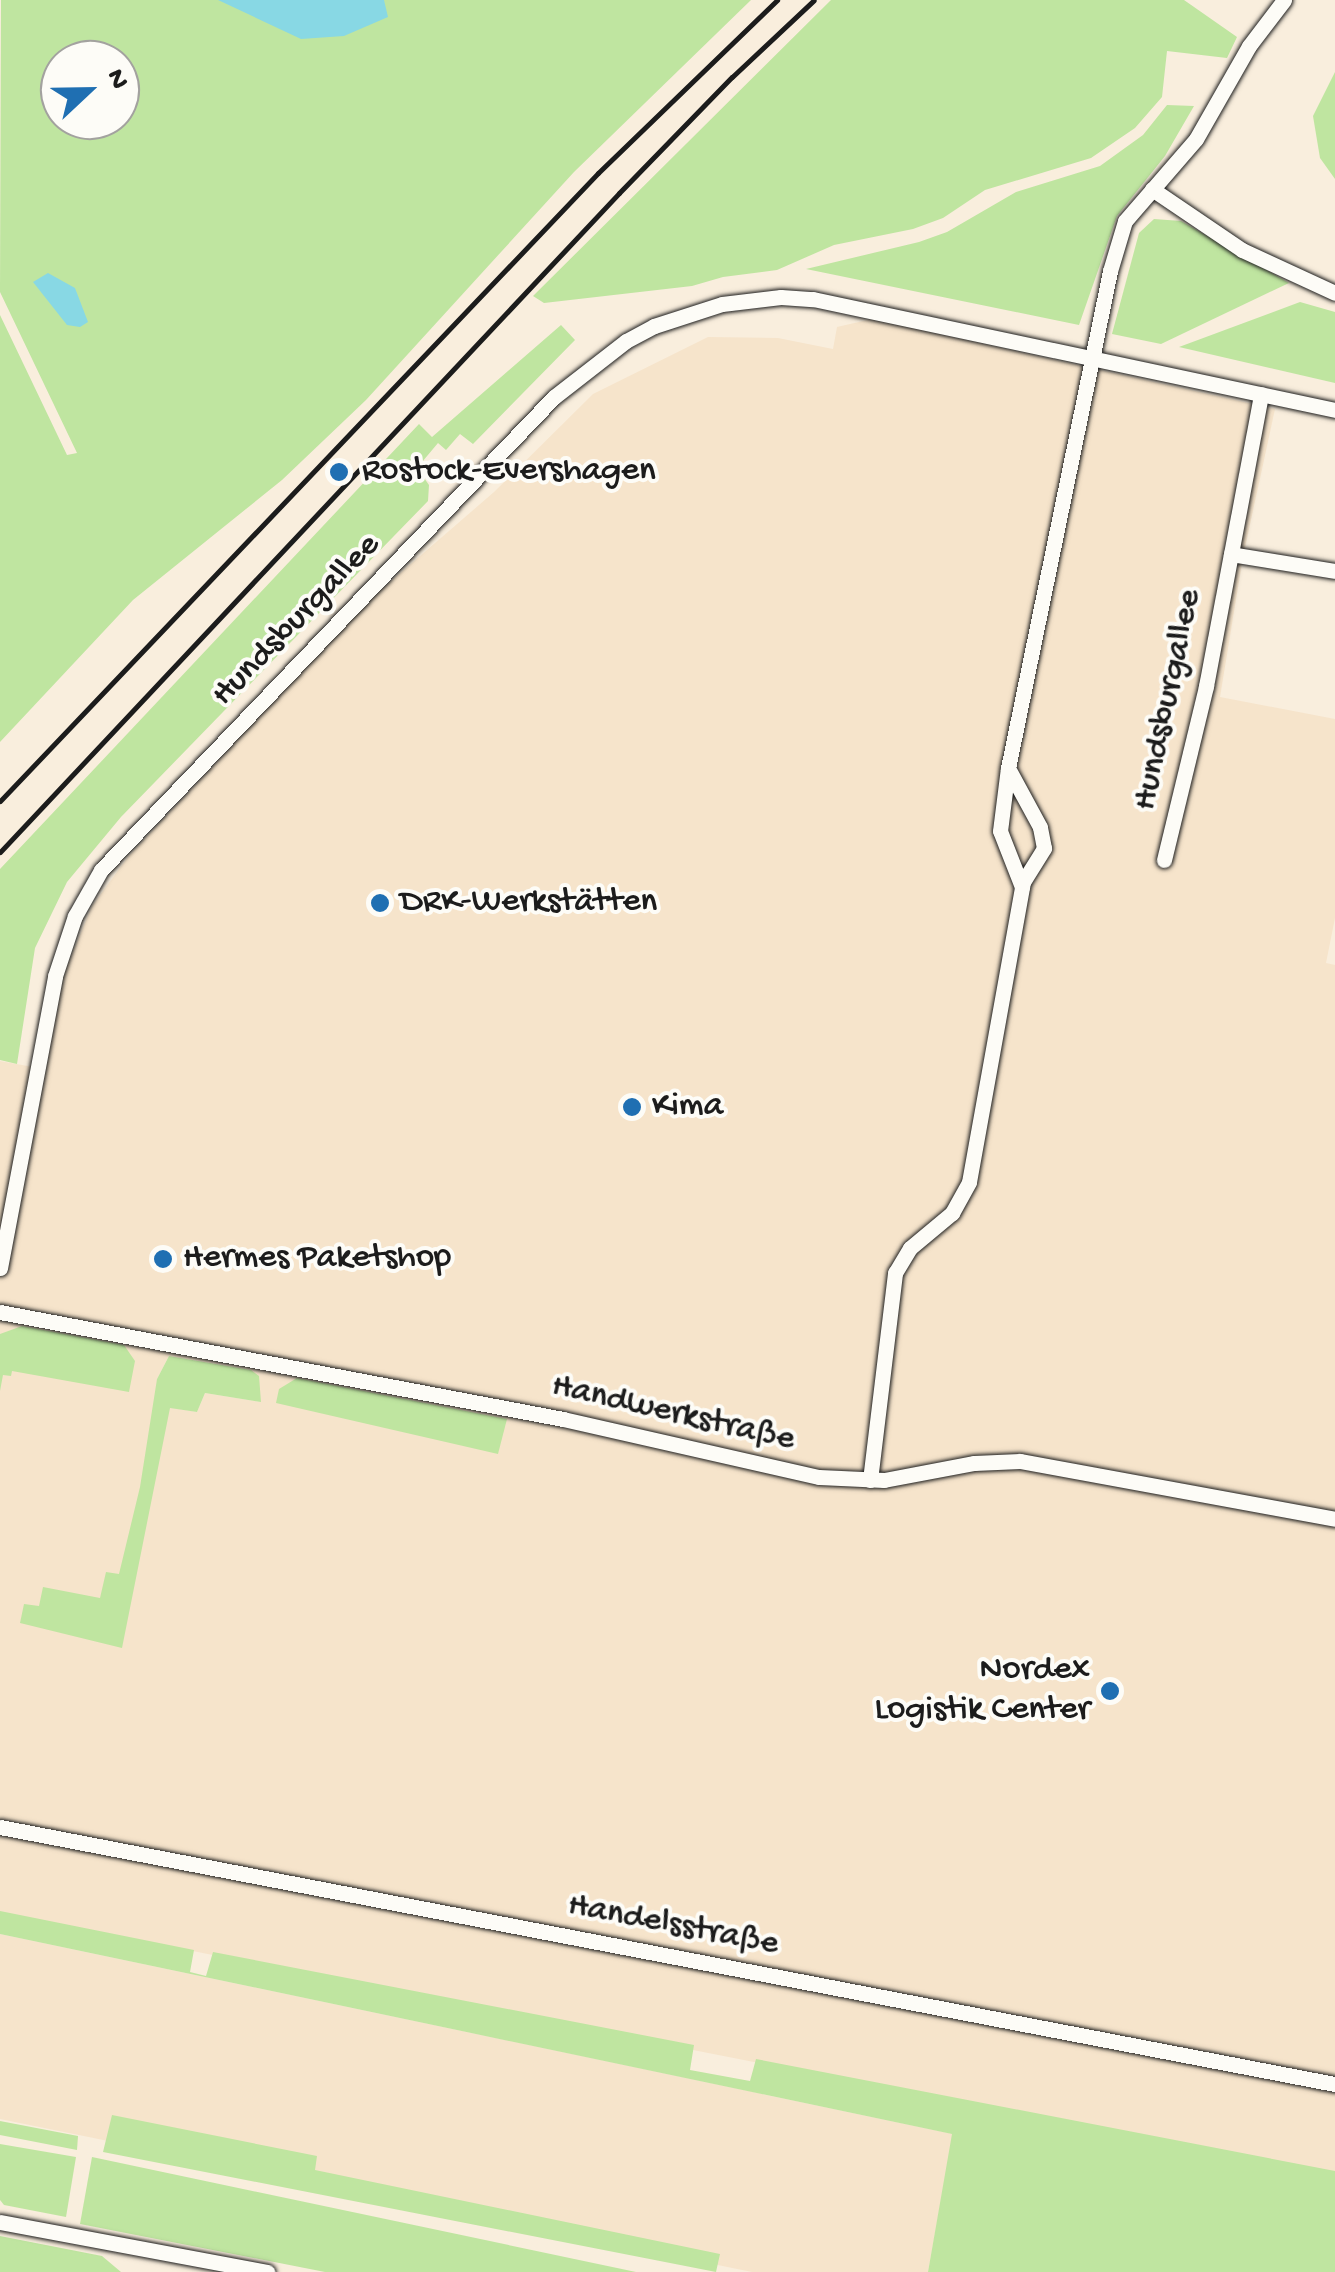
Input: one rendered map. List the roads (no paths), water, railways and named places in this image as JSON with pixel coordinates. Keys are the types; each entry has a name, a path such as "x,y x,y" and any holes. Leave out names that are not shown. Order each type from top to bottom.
{"street":[{"path":"1022,888 1000,831 1008,768 1089,358 1125,221 1196,139 1249,46 1284,0"},
{"path":"1152,189 1242,250 1335,293"},
{"name":"Hundsburgallee","path":"0,1268 55,976 90,888 135,832 580,374 626,341 684,314 722,304 781,297 856,306 1335,410"},
{"name":"Hundsburgallee","path":"1164,860 1206,686 1261,394"},
{"name":"Hundsburgallee","path":"1231,554 1335,571"},
{"path":"870,1480 895,1272 910,1248 952,1213 969,1182 1022,888 1043,852 1044,840 1008,768"},
{"name":"Handwerkstraße","path":"0,1312 527,1412 818,1477 870,1480 1020,1461 1335,1519"},
{"name":"Handelsstraße","path":"0,1827 1335,2084"},
{"path":"0,2222 267,2272"}],"water":[{"path":"218,0 384,0 388,17 344,36 301,39"},
{"path":"48,273 75,288 88,322 80,327 67,325 33,282"}],"railway":[{"path":"0,801 598,173 777,0"},
{"path":"0,852 619,193 814,0"}],"place":[{"name":"Rostock-Evershagen","path":"339,472"},
{"name":"DRK-Werkstätten","path":"380,903"},
{"name":"Kima","path":"632,1107"},
{"name":"Hermes Paketshop","path":"163,1259"},
{"name":"Nordex Logistik Center","path":"1110,1691"}]}
